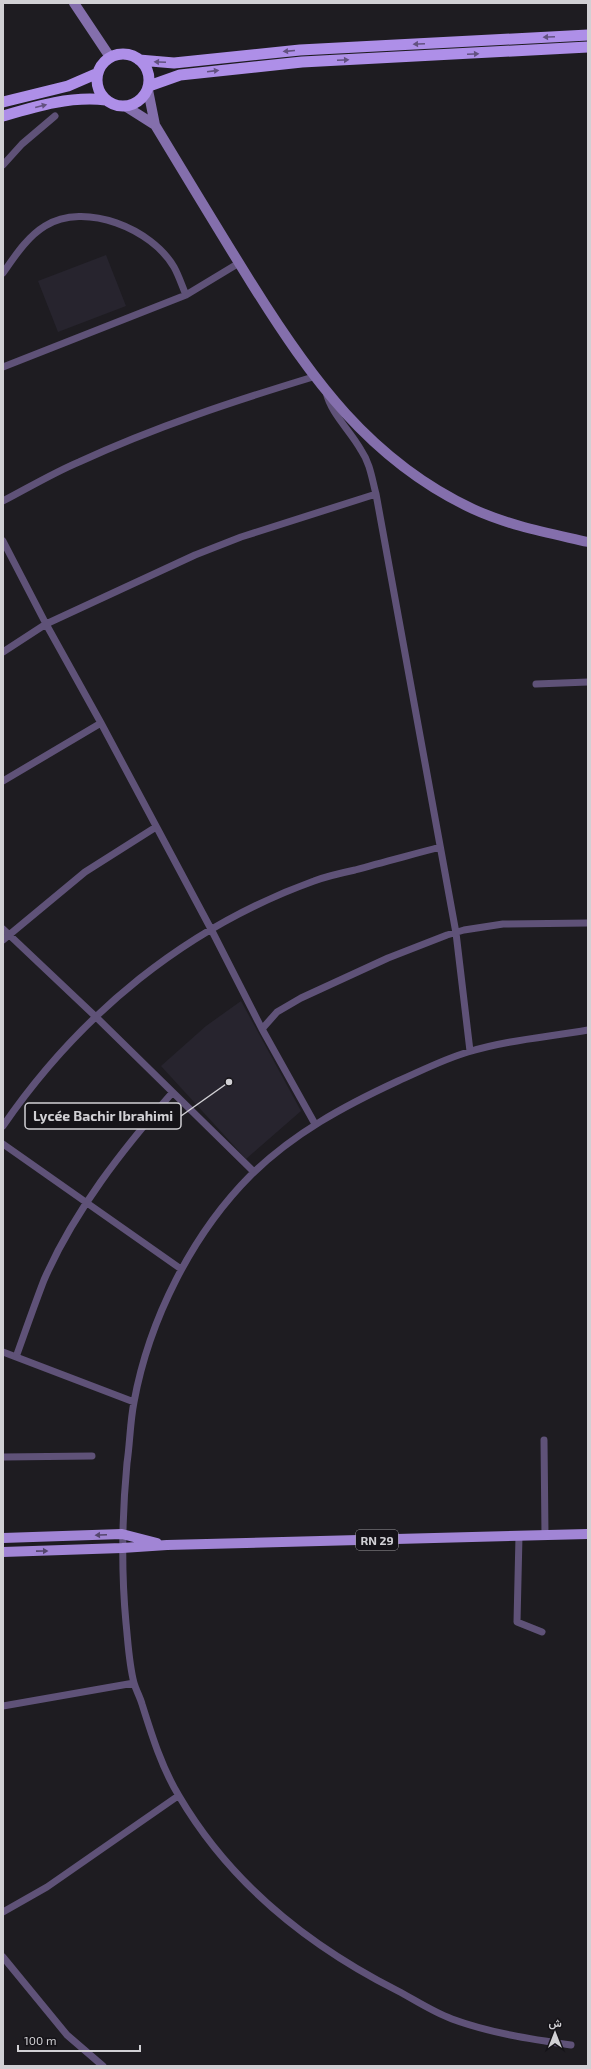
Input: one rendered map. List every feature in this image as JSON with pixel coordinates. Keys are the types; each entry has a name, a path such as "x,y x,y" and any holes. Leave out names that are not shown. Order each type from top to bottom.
{"highway":[{"path":"106,100 98,88 98,73 102,64 110,57 125,54 139,60 174,63 300,50 588,35"},
{"path":"3,116 64,100 106,100 115,105 125,106 139,100 148,88 180,75 302,62 588,47"},
{"path":"139,60 148,71 148,88"},
{"path":"3,102 76,84 98,73"}],"main road":[{"path":"74,3 110,57"},
{"path":"148,88 155,125 277,323 326,392 374,443 402,467 435,489 473,509 508,523 588,542"},
{"path":"125,106 155,125"},
{"name":"RN 29","path":"3,1538 122,1534 167,1545"},
{"name":"RN 29","path":"3,1552 167,1545 588,1534"}],"street":[{"path":"3,165 22,144 55,116"},
{"path":"3,274 31,236 46,225 63,219 84,216 107,219 124,226 154,244 174,266 186,295"},
{"path":"3,367 186,295 239,263"},
{"path":"3,501 78,462 147,433 204,412 314,377"},
{"path":"326,392 332,408 357,442 366,459 376,494 456,933 470,1051"},
{"path":"3,652 46,624 138,581 241,536 376,494"},
{"path":"3,540 46,624 101,722 211,929 262,1029 315,1124"},
{"path":"536,684 588,682"},
{"path":"3,781 101,722"},
{"path":"3,940 85,872 156,827"},
{"path":"3,1126 37,1079 95,1016 147,973 211,929 265,900 315,880 440,847"},
{"path":"262,1029 278,1012 338,980 388,958 456,933 503,924 588,923"},
{"path":"3,929 95,1016 254,1172"},
{"path":"571,2045 513,2037 448,2018 360,1972 325,1949 261,1899 236,1873 212,1844 178,1796 161,1761 134,1683 124,1602 122,1534 124,1496 134,1402 157,1324 181,1269 206,1230 229,1199 254,1172 315,1124 345,1106 450,1057 470,1051 588,1030"},
{"path":"16,1357 45,1280 87,1203 134,1137 172,1093"},
{"path":"3,1144 181,1269"},
{"path":"3,1352 134,1402"},
{"path":"544,1440 545,1534"},
{"path":"3,1457 92,1456"},
{"path":"519,1536 517,1622 542,1632"},
{"path":"3,1706 134,1683"},
{"path":"3,1912 47,1887 178,1796"},
{"path":"3,1957 67,2035 103,2066"}],"shaded area":[{"path":"106,255 126,306 58,332 38,281"},
{"path":"241,1001 301,1111 246,1159 161,1066 206,1026"}],"place":[{"name":"Lycée Bachir Ibrahimi","path":"229,1082"}]}
